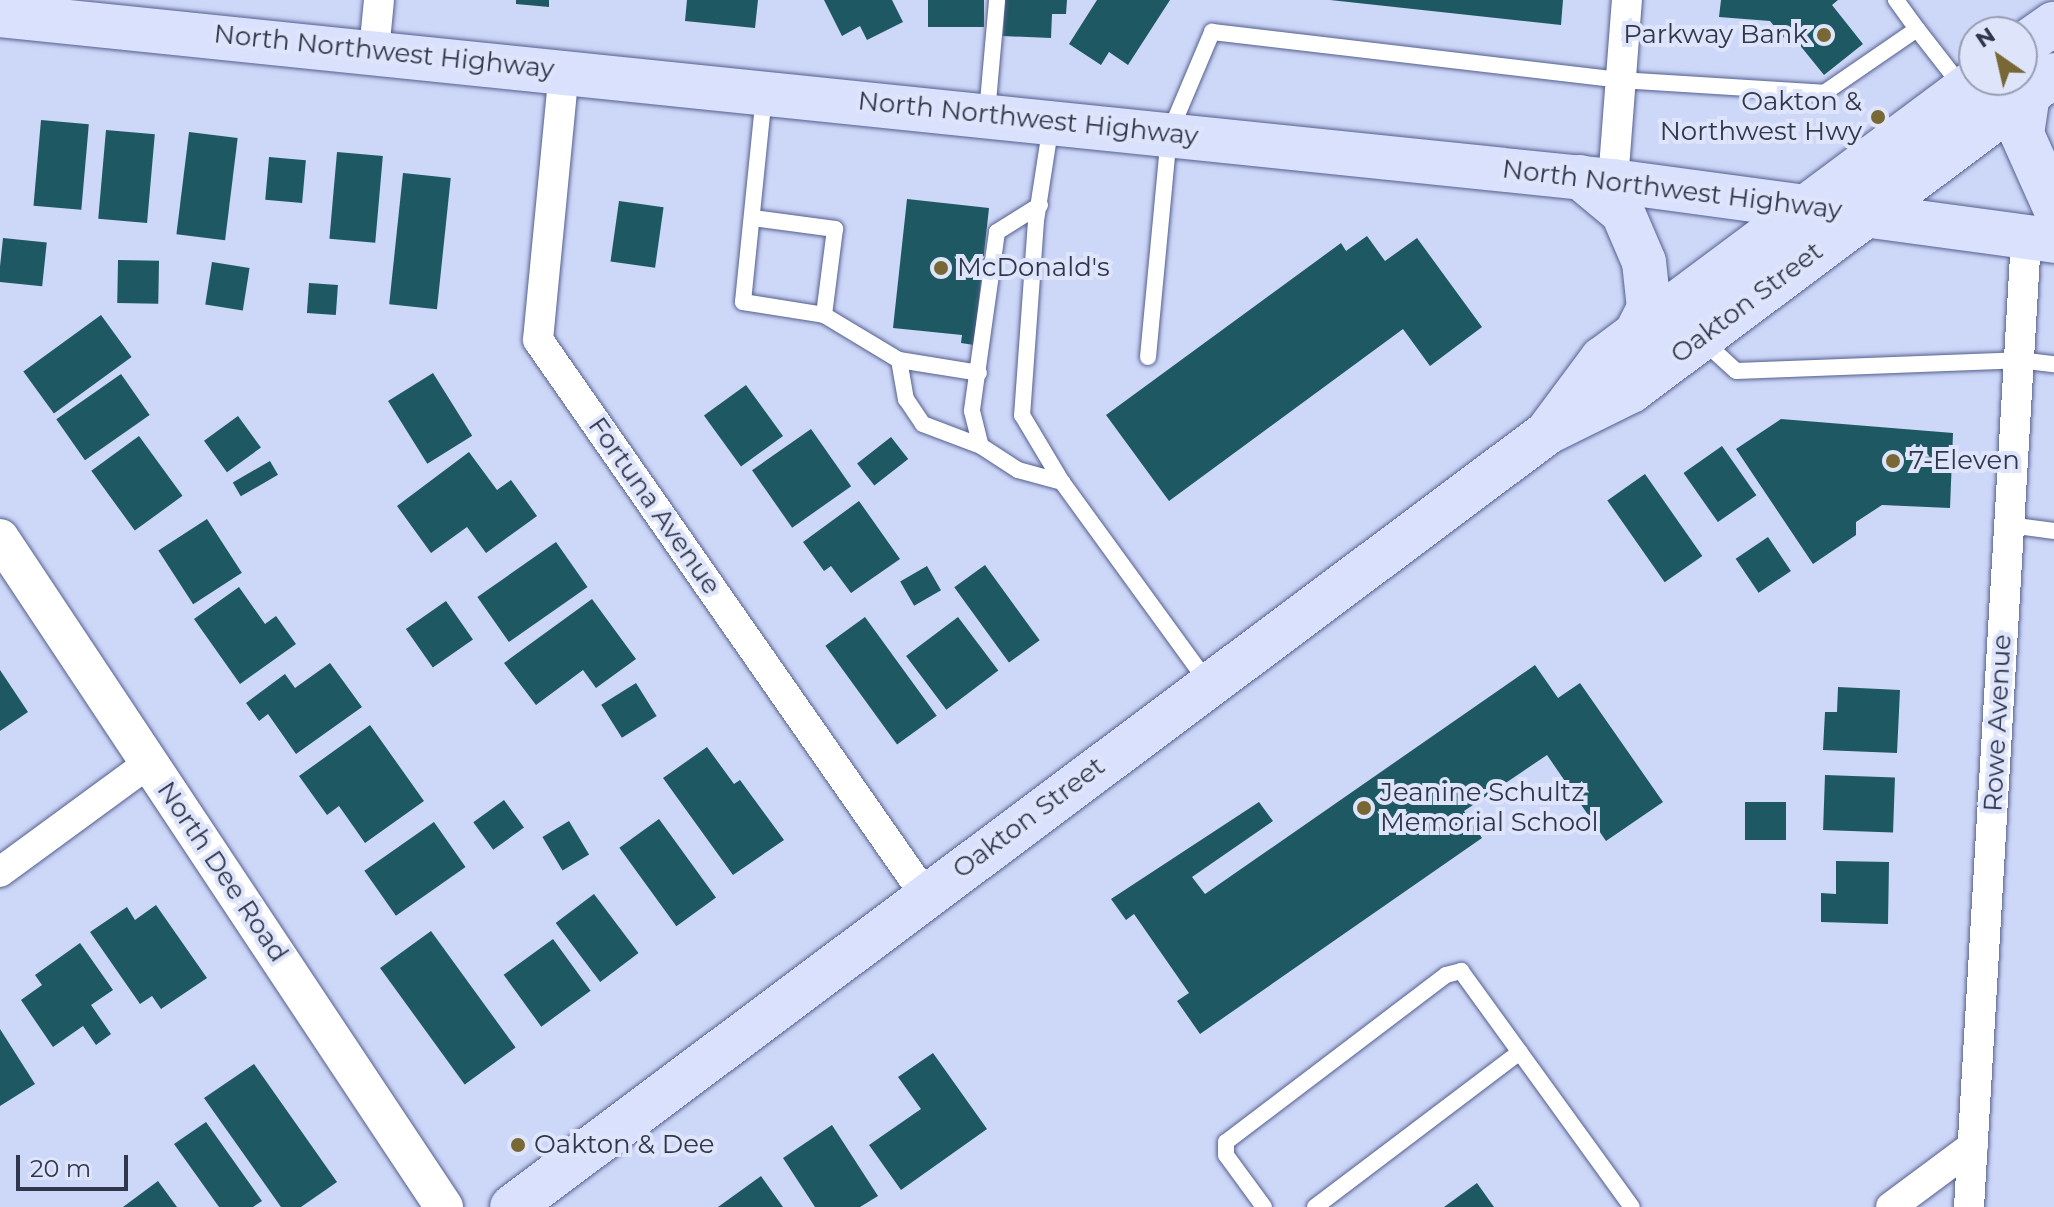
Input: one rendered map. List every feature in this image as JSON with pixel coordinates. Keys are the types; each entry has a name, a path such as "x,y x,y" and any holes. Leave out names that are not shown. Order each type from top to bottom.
{"main road":[{"name":"North Northwest Highway","path":"0,15 564,70 1596,179 1807,205 2040,240"},
{"name":"Oakton Street","path":"512,1207 925,895 1548,432 1631,391 2041,84"},
{"path":"2041,84 2022,134 2054,206"},
{"name":"Oakton Street","path":"1548,432 1580,383 1637,332 1958,93"},
{"path":"1596,179 1623,213 1644,262 1649,308 1637,332"}],"street":[{"path":"374,51 379,0"},
{"path":"1596,179 1620,80 1627,0"},
{"name":"Fortuna Avenue","path":"564,70 538,340 925,895"},
{"name":"Rowe Avenue","path":"1969,1207 2019,360 2040,240"},
{"name":"North Dee Road","path":"0,538 444,1207"},
{"path":"0,872 149,763"},
{"path":"1891,1207 1973,1146"}],"lane":[{"path":"987,115 997,0"},
{"path":"1896,0 1917,29 1958,72"},
{"path":"1148,357 1169,134 1206,36 1218,30 1620,80 1824,93 1917,29"},
{"path":"765,92 743,302 824,315 899,360 979,373"},
{"path":"1051,122 1038,213 1022,415 1062,482 1209,684"},
{"path":"981,446 972,411 997,232 1038,213"},
{"path":"753,218 835,229 824,315"},
{"path":"1700,337 1736,371 2019,360 2054,364"},
{"path":"899,360 906,399 923,424 981,446 1018,470 1062,482"},
{"path":"2009,525 2054,531"},
{"path":"1264,1207 1226,1155 1226,1142 1446,975 1461,971 1470,979 1632,1207"},
{"path":"1315,1207 1520,1052"}],"building":[{"path":"516,0 549,0 549,7 516,4"},
{"path":"687,0 758,0 755,28 685,21"},
{"path":"824,0 892,0 903,22 867,40 860,26 842,36"},
{"path":"928,0 984,0 984,27 928,27"},
{"path":"1005,0 1067,0 1066,14 1052,14 1051,38 1003,36"},
{"path":"1097,0 1170,0 1128,65 1109,52 1101,65 1069,44"},
{"path":"1330,0 1563,0 1561,25"},
{"name":"Parkway Bank","path":"1721,0 1838,0 1832,5 1863,44 1824,75 1790,33 1784,38 1770,21 1719,17"},
{"path":"41,120 89,124 81,210 34,206"},
{"path":"106,130 155,134 147,223 98,219"},
{"path":"189,132 238,138 225,240 176,234"},
{"path":"337,152 383,156 375,243 329,239"},
{"path":"269,157 306,160 302,203 265,200"},
{"path":"403,173 451,178 437,309 389,304"},
{"name":"McDonald's","path":"907,199 989,208 974,345 961,343 962,335 893,328"},
{"path":"619,201 664,207 655,268 611,261"},
{"path":"1367,236 1385,261 1417,238 1482,327 1430,366 1403,329 1169,501 1106,415 1341,243 1346,251"},
{"path":"3,238 47,243 42,286 0,282"},
{"path":"118,260 159,261 158,304 117,303"},
{"path":"212,262 250,268 243,310 205,304"},
{"path":"309,283 338,285 336,315 307,313"},
{"path":"101,315 132,357 54,413 23,371"},
{"path":"433,373 472,436 427,464 388,401"},
{"path":"121,374 150,415 85,460 56,419"},
{"path":"746,385 783,436 741,467 704,416"},
{"path":"238,416 261,448 227,472 204,441"},
{"path":"1781,419 1953,433 1950,508 1882,505 1856,522 1856,535 1813,564 1736,449"},
{"path":"811,429 851,486 792,528 752,470"},
{"path":"139,436 182,496 135,531 91,471"},
{"path":"891,437 908,459 874,486 857,463"},
{"path":"1722,446 1756,495 1718,522 1683,473"},
{"path":"469,452 497,490 511,480 537,516 486,553 467,527 431,553 397,506"},
{"path":"270,461 278,475 241,496 233,482"},
{"path":"1645,474 1702,556 1665,582 1607,500"},
{"path":"859,501 900,559 851,593 831,566 824,571 803,542"},
{"path":"207,519 242,573 193,604 158,551"},
{"path":"1768,537 1791,571 1759,593 1736,559"},
{"path":"556,542 588,587 509,642 477,597"},
{"path":"985,565 1040,640 1009,663 954,587"},
{"path":"927,566 941,590 914,606 900,582"},
{"path":"239,587 265,624 276,616 296,644 240,684 194,619"},
{"path":"592,599 636,659 596,688 583,670 536,705 504,663"},
{"path":"446,601 473,640 433,668 406,629"},
{"path":"865,617 937,716 897,745 825,646"},
{"path":"958,617 998,671 946,710 906,656"},
{"path":"330,663 362,707 296,754 268,714 259,721 246,703 285,674 295,688"},
{"path":"1535,665 1558,698 1580,683 1663,802 1606,841 1547,755 1464,811 1482,838 1200,1034 1177,1001 1189,993 1134,914 1126,920 1111,899 1259,802 1273,821 1192,877 1205,894"},
{"path":"0,670 28,712 0,731"},
{"path":"636,683 657,716 622,738 601,705"},
{"path":"1838,687 1900,690 1897,753 1823,750 1825,712 1837,712"},
{"path":"370,725 424,801 365,843 339,806 327,815 299,776"},
{"path":"707,747 734,784 740,780 784,840 733,875 663,778"},
{"path":"1825,775 1895,777 1893,832 1823,830"},
{"path":"504,800 524,828 493,850 473,822"},
{"path":"1745,802 1786,802 1786,840 1745,840"},
{"path":"659,819 716,897 676,926 619,848"},
{"path":"569,821 589,854 563,870 542,837"},
{"path":"434,822 466,867 396,916 364,871"},
{"path":"1836,861 1889,862 1888,924 1821,922 1821,893 1836,894"},
{"path":"594,894 639,953 600,982 556,923"},
{"path":"156,905 207,978 161,1009 152,996 140,1004 90,932 127,907 135,920"},
{"path":"431,931 516,1047 465,1085 380,968"},
{"path":"553,939 591,991 541,1027 504,975"},
{"path":"80,943 113,990 91,1005 111,1034 96,1045 83,1026 53,1047 21,1000 42,985 35,975"},
{"path":"0,1029 35,1084 0,1106"},
{"path":"933,1053 987,1129 901,1190 869,1145 921,1109 898,1077"},
{"path":"254,1064 337,1182 301,1207 281,1207 204,1098"},
{"path":"206,1122 262,1201 253,1207 219,1207 174,1144"},
{"path":"832,1125 878,1196 860,1207 815,1207 783,1158"},
{"path":"761,1176 783,1207 718,1207"},
{"path":"158,1181 177,1207 123,1207"},
{"path":"1477,1183 1494,1207 1444,1207"}],"place":[{"name":"Parkway Bank","path":"1824,35"},
{"name":"Oakton & Northwest Hwy","path":"1878,117"},
{"name":"McDonald's","path":"941,268"},
{"name":"7-Eleven","path":"1893,461"},
{"name":"Jeanine Schultz Memorial School","path":"1364,808"},
{"name":"Oakton & Dee","path":"518,1145"}]}
